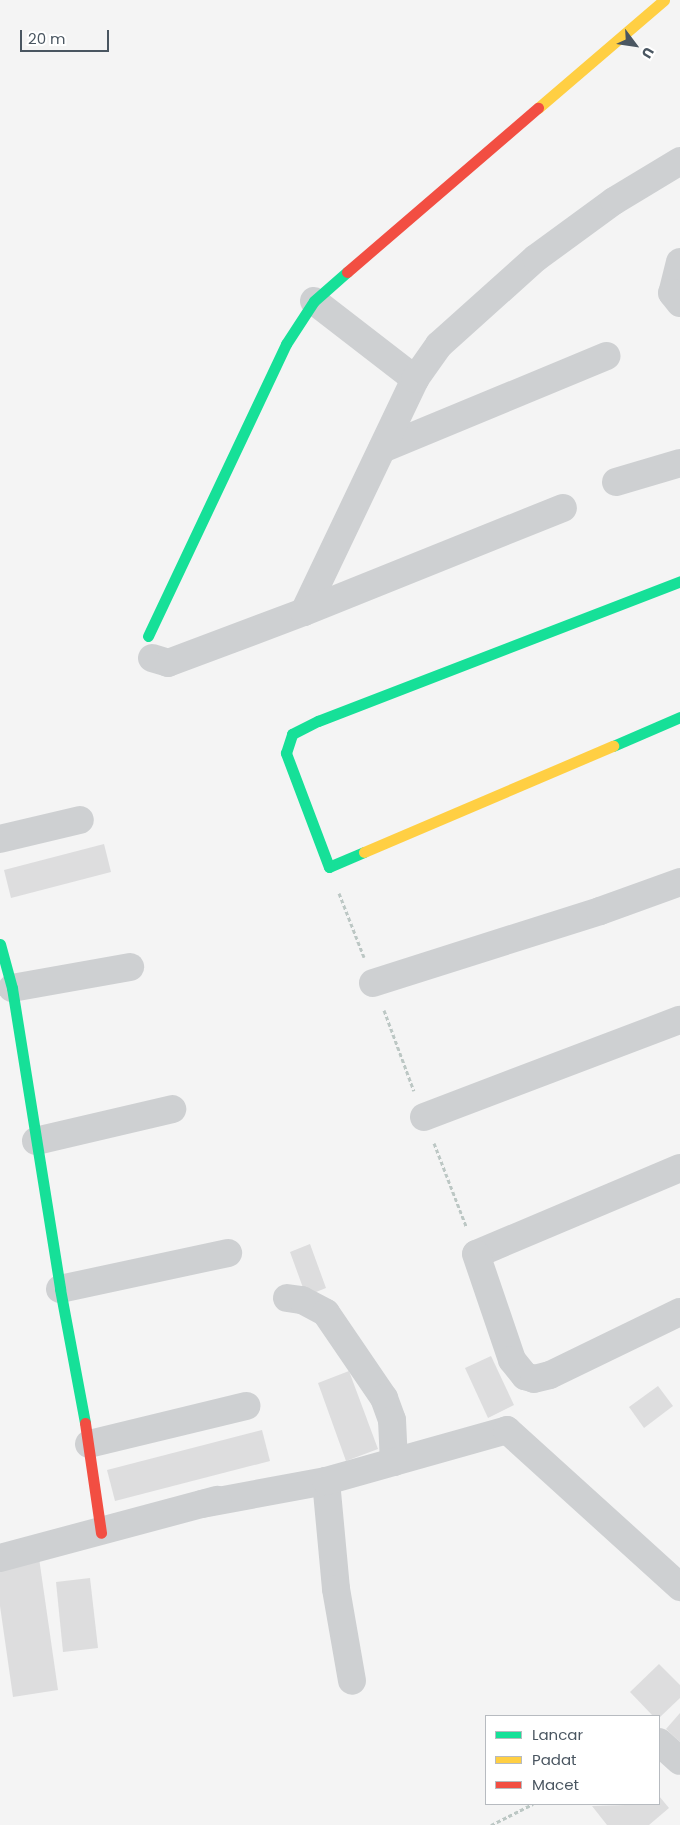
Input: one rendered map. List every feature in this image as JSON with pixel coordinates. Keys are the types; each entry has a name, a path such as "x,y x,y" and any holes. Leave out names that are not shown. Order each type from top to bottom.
{"street":[{"path":"563,508 304,612 168,663 150,647 286,344 314,300 664,0"},
{"path":"304,612 415,379 439,345 536,258 614,201 680,160"},
{"path":"680,262 672,293 680,303"},
{"path":"314,300 415,379"},
{"path":"382,449 606,356"},
{"path":"616,482 678,460"},
{"path":"680,581 318,721 292,734 286,753 329,867 680,717"},
{"path":"0,839 80,820"},
{"path":"373,983 600,911 680,882"},
{"path":"0,944 12,988 60,1289 90,1444 101,1533"},
{"path":"12,988 130,967"},
{"path":"424,1117 680,1020"},
{"path":"36,1141 172,1109"},
{"path":"680,1168 476,1254 512,1360 524,1376 534,1379 550,1374 680,1312"},
{"path":"60,1289 228,1253"},
{"path":"287,1298 302,1300 326,1313 384,1398 392,1420 394,1462"},
{"path":"90,1444 246,1406"},
{"path":"0,1558 101,1533 209,1502 326,1480 508,1430 680,1587"},
{"path":"326,1480 336,1590 352,1681"},
{"path":"660,1743 680,1761"}],"path":[{"path":"329,867 476,1254"},
{"path":"491,1825 530,1805"}],"building":[{"path":"104,844 111,872 11,898 4,870"},
{"path":"310,1244 326,1288 306,1296 290,1252"},
{"path":"491,1356 514,1405 488,1418 465,1368"},
{"path":"349,1371 378,1449 346,1461 318,1383"},
{"path":"658,1386 673,1406 644,1428 629,1407"},
{"path":"262,1430 270,1461 115,1501 107,1470"},
{"path":"39,1558 58,1690 13,1697 0,1606 0,1564"},
{"path":"90,1578 98,1648 63,1652 56,1582"},
{"path":"659,1664 680,1685 680,1698 660,1717 660,1715 652,1715 630,1692"},
{"path":"680,1713 680,1742 666,1729"},
{"path":"660,1797 669,1808 649,1825 607,1825 592,1806 660,1805"}],"traffic: fast":[{"path":"148,636 286,344 314,301 347,272"},
{"path":"364,852 329,867 286,753 292,734 318,721 680,581"},
{"path":"613,746 680,717"},
{"path":"0,944 12,988 60,1289 85,1423"}],"traffic: slow":[{"path":"538,108 664,0"},
{"path":"364,852 613,746"}],"traffic: jam":[{"path":"347,272 538,108"},
{"path":"85,1423 101,1533"}]}
